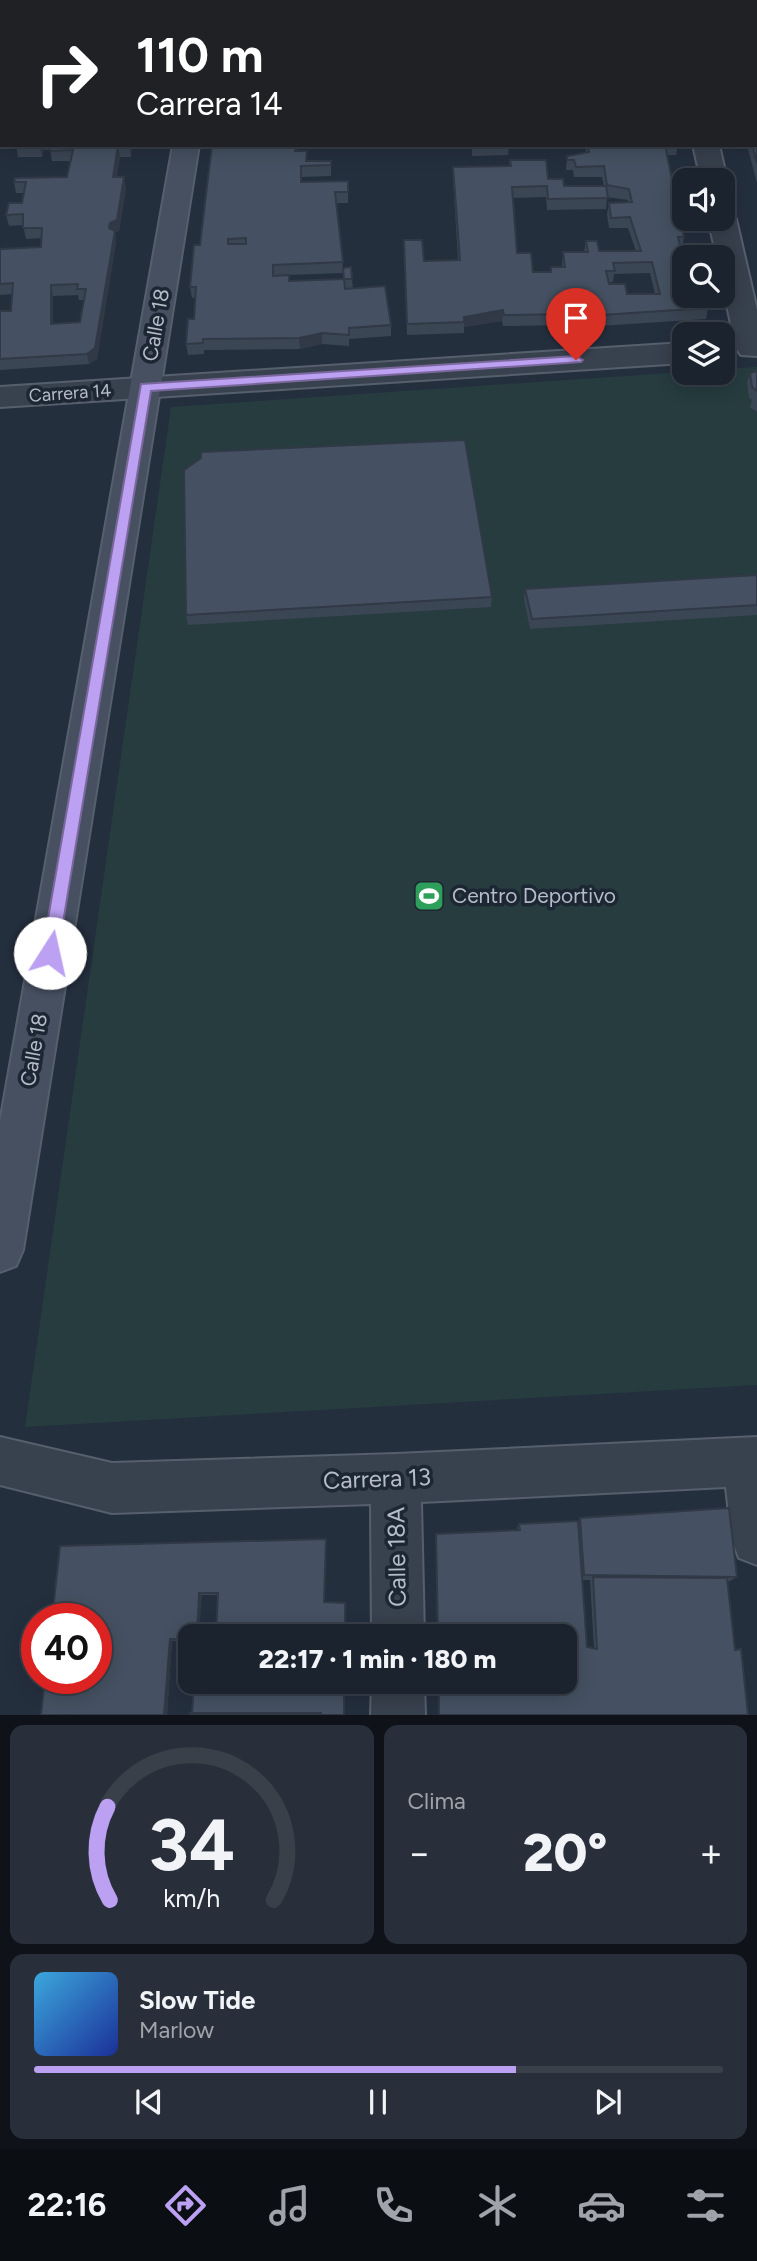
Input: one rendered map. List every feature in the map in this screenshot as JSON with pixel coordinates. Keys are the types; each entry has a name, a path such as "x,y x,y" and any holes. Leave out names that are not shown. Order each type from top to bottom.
{"street":[{"name":"Calle 18","path":"0,1250 186,147"},
{"path":"706,147 711,168"},
{"path":"724,231 744,349"},
{"name":"Carrera 14","path":"0,397 672,354"},
{"name":"Carrera 13","path":"0,1461 112,1488 396,1479 752,1461"},
{"path":"752,1461 757,1540"},
{"name":"Calle 18A","path":"396,1479 398,1624"},
{"path":"398,1694 398,1715"}],"green space":[{"name":"Centro Deportivo","path":"757,367 757,1385 25,1427 171,407 672,373 672,385 735,385 735,368"}],"building":[{"path":"51,147 118,147 113,177 124,177 117,220 110,223 109,228 115,231 95,348 87,354 0,359 0,311 11,311 13,283 0,284 0,249 41,247 42,228 23,228 23,214 6,215 9,203 22,203 26,182 14,182 15,178 67,177 73,150 50,151","holes":["78,284 77,289 86,289 80,322 51,324 51,285"]},
{"path":"212,147 296,147 295,151 307,151 306,161 331,161 331,165 301,166 301,182 348,181 348,192 335,192 343,262 273,265 273,276 289,275 289,281 344,279 345,289 385,286 391,325 349,328 349,335 322,333 299,338 203,339 203,343 186,344 188,319 194,319 196,287 190,287 194,245 200,245","holes":["246,238 246,244 228,244 228,239"]},
{"path":"588,147 665,147 672,179 672,231 683,231 684,237 678,237 680,245 672,245 672,308 708,308 570,317 570,314 504,315 503,310 464,317 464,322 407,324 404,240 422,240 424,261 460,260 453,167 511,166 510,160 546,160 548,179 563,179 564,186 606,186 608,198 548,199 547,186 512,187 517,253 531,253 533,272 551,272 551,267 565,267 563,252 588,252 586,241 597,241 599,251 641,251 630,217 611,218 609,203 632,202 629,189 607,185 604,166 576,167 574,160 567,160 567,156 589,152","holes":["652,262 660,294 627,294 625,284 609,284 606,271 615,271 613,263"]},
{"path":"753,147 757,147 757,163"},
{"path":"351,267 352,279 344,279 343,268"},
{"path":"757,371 757,391 752,387 750,373"},
{"path":"465,440 492,597 186,615 184,470 201,458 201,452"},
{"path":"757,575 757,605 532,619 525,589"},
{"path":"729,1508 737,1577 584,1575 580,1518"},
{"path":"578,1521 587,1647 597,1649 593,1577 727,1578 735,1650 741,1649 748,1715 439,1715 439,1694 577,1694 577,1624 438,1624 436,1534 520,1530 519,1524"},
{"path":"326,1539 324,1602 345,1603 345,1624 217,1624 218,1593 199,1593 198,1624 178,1624 178,1639 170,1639 164,1715 41,1715 43,1694 112,1694 112,1603 54,1603 60,1546"},
{"path":"193,1694 344,1694 344,1715 192,1713"},
{"path":"321,1713 321,1715 190,1715"}],"place":[{"name":"Centro Deportivo","path":"429,896"}],"route":[{"path":"50,953 145,387 576,360"}]}
